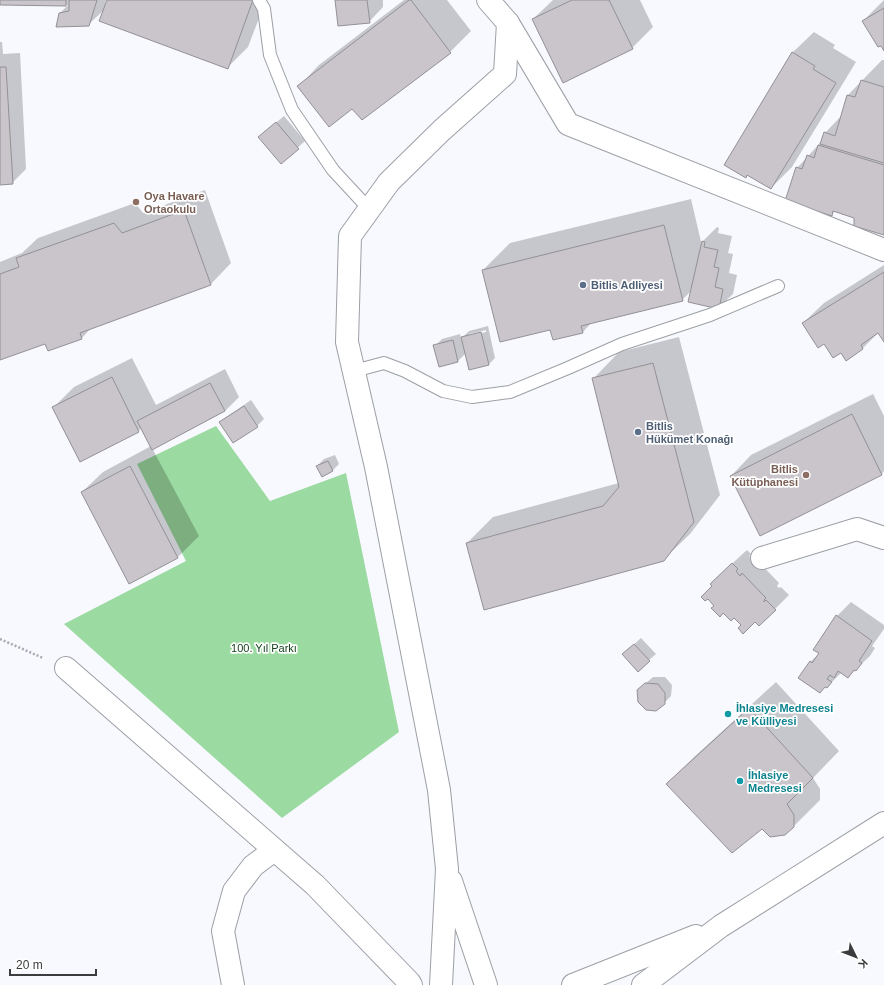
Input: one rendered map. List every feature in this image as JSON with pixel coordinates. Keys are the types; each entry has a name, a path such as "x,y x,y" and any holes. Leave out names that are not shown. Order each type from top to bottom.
{"street":[{"path":"488,0 508,23 568,124 884,250"},
{"path":"441,985 447,869 439,790 376,467 347,342 350,236 389,182 442,130 505,74 508,23"},
{"path":"762,558 857,529 884,538"},
{"path":"66,668 315,886 411,985"},
{"path":"643,985 721,926 884,823"},
{"path":"233,985 223,931 234,891 253,866 274,850"},
{"path":"447,869 486,985"},
{"path":"573,985 721,926"}],"lane":[{"path":"259,0 264,9 270,55 292,110 333,170 370,210"},
{"path":"354,371 384,363 405,371 443,391 472,397 510,392 622,344 710,315 778,286"}],"path":[{"path":"0,639 66,668"}],"green space":[{"name":"100. Yıl Parkı","path":"216,426 270,501 346,473 399,732 282,818 64,624 186,561 137,464"}],"building":[{"path":"0,0 66,0 66,6 0,5"},
{"path":"69,0 97,0 89,26 56,27 59,13 69,11"},
{"path":"107,0 253,0 228,69 99,21"},
{"path":"335,0 367,0 370,23 338,26"},
{"path":"409,0 411,0 451,53 362,120 352,109 329,127 297,86"},
{"path":"572,0 609,0 633,49 563,83 532,19"},
{"path":"884,8 884,51 881,46 878,47 862,21"},
{"path":"792,52 815,66 813,69 836,83 771,189 747,175 746,178 724,165"},
{"path":"0,67 6,67 13,184 0,185"},
{"path":"861,80 884,87 884,163 820,144 824,132 835,136 847,95 855,97"},
{"path":"276,122 299,149 281,164 258,137"},
{"path":"818,145 884,165 884,235 854,226 854,218 833,211 832,216 785,201 796,167 802,169 807,155 814,158"},
{"path":"184,210 211,285 80,333 82,339 48,351 45,344 0,360 0,274 19,267 16,258 114,223 122,233"},
{"name":"Bitlis Adliyesi","path":"664,225 683,301 581,326 583,333 553,340 550,330 500,342 482,270"},
{"path":"702,241 705,242 704,247 718,250 714,267 719,268 715,287 723,289 719,309 688,302"},
{"path":"884,272 884,342 878,333 861,345 863,349 846,361 841,353 833,358 824,344 818,348 802,323"},
{"path":"481,332 489,365 469,370 461,337"},
{"path":"453,340 458,362 439,367 433,345"},
{"name":"Bitlis Hükümet Konağı","path":"653,363 694,522 664,561 484,610 466,543 603,506 619,487 592,378"},
{"path":"112,377 139,432 80,462 52,407"},
{"path":"210,383 225,411 152,450 137,421"},
{"path":"244,406 258,427 233,443 219,422"},
{"name":"Bitlis Kütüphanesi","path":"852,414 882,475 760,536 730,476"},
{"path":"328,461 333,471 322,477 316,466"},
{"path":"130,466 178,558 129,584 81,492"},
{"path":"732,563 738,569 736,571 740,576 742,573 766,598 764,602 766,600 776,610 759,626 755,622 743,634 738,628 741,625 734,618 731,621 723,613 720,617 711,608 714,606 708,599 705,601 701,597 712,586 710,584"},
{"path":"836,615 872,641 859,661 862,663 856,671 854,670 848,678 838,671 834,678 830,675 827,679 832,682 820,693 798,678 810,661 812,663 819,653 813,650"},
{"path":"634,644 650,661 638,672 622,654"},
{"path":"645,683 658,684 665,693 665,704 656,711 646,710 638,702 637,690"},
{"name":"İhlasiye Medresesi","path":"749,708 813,778 787,804 794,815 794,827 785,835 770,837 762,829 732,853 666,784"}],"place":[{"name":"Oya Havare Ortaokulu","path":"136,202"},
{"name":"Bitlis Adliyesi","path":"583,285"},
{"name":"Bitlis Hükümet Konağı","path":"638,432"},
{"name":"Bitlis Kütüphanesi","path":"806,475"},
{"name":"İhlasiye Medresesi ve Külliyesi","path":"728,714"},
{"name":"İhlasiye Medresesi","path":"740,781"}]}
